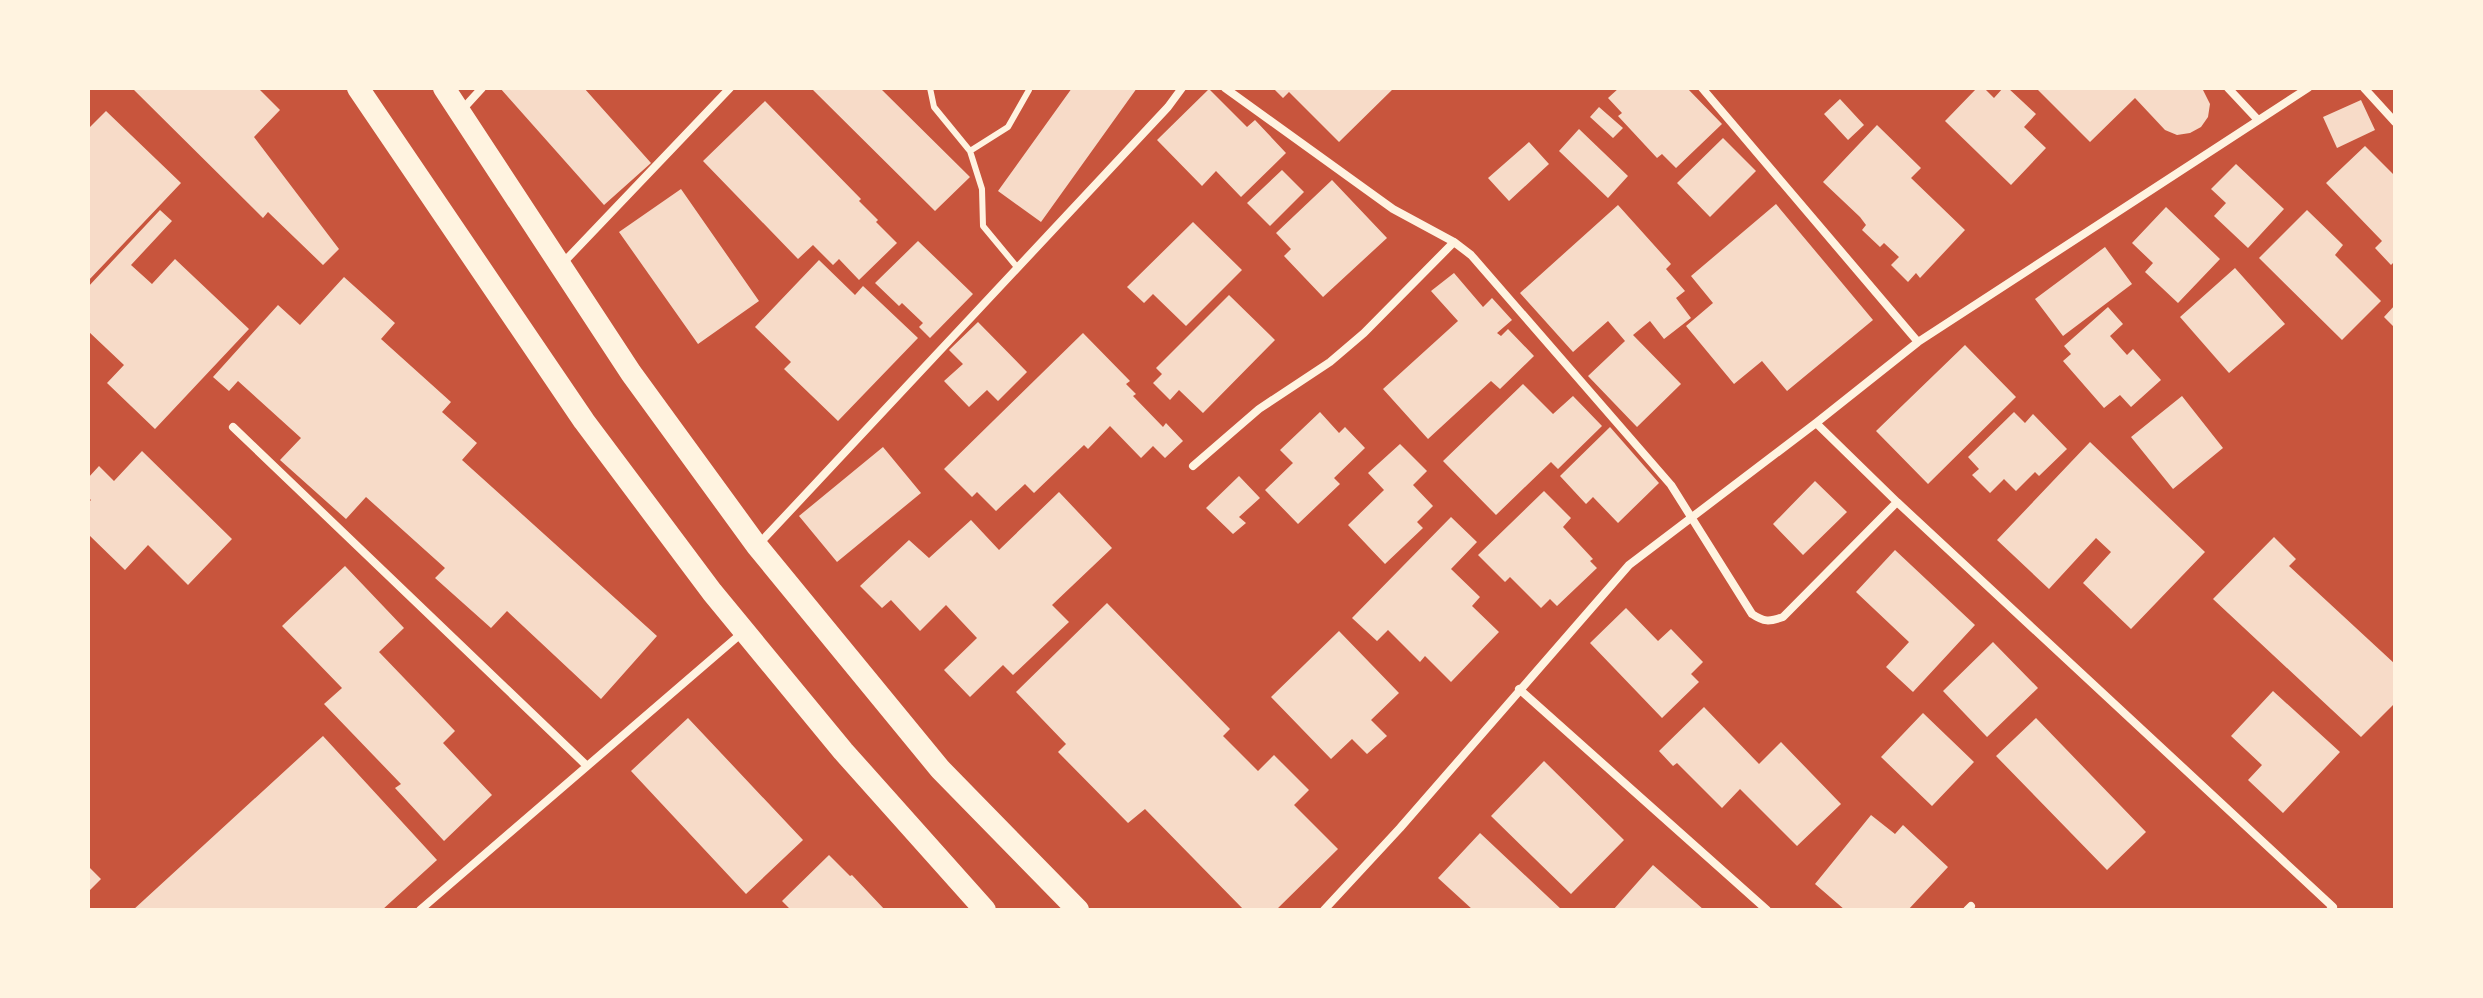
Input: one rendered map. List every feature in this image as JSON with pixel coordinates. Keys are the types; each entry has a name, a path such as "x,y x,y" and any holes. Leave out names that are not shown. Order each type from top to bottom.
{"highway":[{"path":"358,88 584,421 744,631 843,751 985,910"},
{"path":"444,88 631,373 757,546 940,769 1078,910"}],"street":[{"path":"460,112 482,88"},
{"path":"561,265 730,88"},
{"path":"757,546 1168,107 1182,88"},
{"path":"1225,88 1393,209 1454,242 1471,255 1671,485 1752,614 1769,622 1783,617 1897,502"},
{"path":"1702,88 1918,342"},
{"path":"2228,88 2258,120"},
{"path":"1324,910 1400,828 1629,565 1918,342 2308,88"},
{"path":"2364,88 2395,122"},
{"path":"1193,466 1259,409 1353,343 1454,242"},
{"path":"1816,423 2333,907 2330,910"},
{"path":"233,427 587,766"},
{"path":"420,910 744,631"},
{"path":"1519,689 1767,910"}],"lane":[{"path":"930,88 934,107 970,151 982,189 983,226 1017,267"},
{"path":"970,151 1008,127 1028,88"}],"building":[{"path":"132,88 258,88 280,110 254,137 339,249 323,265 268,212 263,218"},
{"path":"500,88 584,88 651,163 604,205"},
{"path":"811,88 880,88 970,177 935,211"},
{"path":"1072,88 1137,88 1041,222 998,191"},
{"path":"1273,88 1394,88 1339,142 1289,92 1283,98"},
{"path":"1619,88 1687,88 1722,124 1676,168 1662,154 1657,158 1618,116 1622,113 1608,98"},
{"path":"1977,88 1984,88 1994,98 2003,88 2008,88 2036,114 2024,127 2046,148 2011,185 1945,121"},
{"path":"2036,88 2202,88 2210,104 2208,117 2201,127 2177,135 2165,130 2135,98 2090,142"},
{"path":"1209,89 1247,127 1255,120 1286,153 1241,197 1216,171 1202,186 1157,140"},
{"path":"1840,99 1864,125 1848,140 1824,114"},
{"path":"2361,100 2375,130 2337,148 2323,117"},
{"path":"765,101 861,199 859,201 878,220 876,222 897,243 859,280 839,259 833,265 813,245 798,259 703,161"},
{"path":"1599,107 1623,128 1613,138 1590,117"},
{"path":"106,111 181,183 88,281 88,129"},
{"path":"1877,125 1921,168 1911,178 1965,230 1920,278 1916,273 1908,282 1891,265 1899,257 1884,243 1880,247 1862,230 1866,225 1860,217 1823,182"},
{"path":"1579,129 1628,176 1608,198 1559,151"},
{"path":"1723,138 1756,171 1710,217 1677,183"},
{"path":"1529,142 1549,164 1509,201 1488,178"},
{"path":"2365,146 2395,176 2395,261 2391,265 2375,248 2382,241 2326,183"},
{"path":"2236,164 2284,209 2248,248 2214,216 2226,203 2211,189"},
{"path":"1282,170 1304,192 1270,226 1247,203"},
{"path":"1332,180 1387,238 1323,297 1284,256 1291,249 1276,233"},
{"path":"681,189 759,301 698,344 619,232"},
{"path":"1776,204 1873,320 1787,391 1762,361 1734,384 1686,326 1713,303 1691,276"},
{"path":"1618,205 1671,264 1666,269 1685,291 1676,298 1691,318 1664,339 1650,321 1633,335 1681,384 1637,427 1588,376 1625,341 1608,321 1573,352 1520,293"},
{"path":"2166,207 2220,259 2178,303 2145,272 2153,263 2132,243"},
{"path":"160,210 172,221 131,265 152,284 175,259 249,329 155,429 107,383 124,365 88,331 88,287"},
{"path":"2307,210 2343,245 2335,255 2381,301 2342,340 2259,258"},
{"path":"1193,222 1242,270 1186,326 1153,294 1144,303 1127,287"},
{"path":"918,241 973,294 930,338 919,327 923,323 875,283"},
{"path":"2105,247 2132,284 2063,336 2035,299"},
{"path":"819,260 855,295 863,286 918,338 838,421 784,369 791,362 755,327"},
{"path":"2235,268 2285,324 2229,373 2180,317"},
{"path":"1454,273 1483,307 1492,298 1512,320 1497,333 1501,336 1508,329 1534,356 1500,389 1491,381 1428,439 1383,389 1458,321 1431,291"},
{"path":"344,277 395,323 381,339 451,402 442,412 477,443 462,460 657,636 601,699 507,611 491,628 435,578 445,568 366,497 346,519 280,460 301,438 238,381 229,391 213,377 278,305 300,325"},
{"path":"1229,295 1275,340 1203,413 1179,390 1170,400 1153,383 1162,374 1156,368"},
{"path":"2395,305 2395,328 2384,317"},
{"path":"2108,307 2123,324 2110,336 2127,355 2133,349 2161,380 2131,407 2120,395 2104,408 2063,361 2071,354 2064,346"},
{"path":"978,322 1027,372 998,401 987,390 969,407 944,381 963,364 949,350"},
{"path":"1083,333 1130,381 1126,384 1136,394 1133,396 1163,427 1166,423 1183,441 1165,458 1153,446 1141,458 1110,426 1088,449 1084,445 1034,493 1025,484 996,511 977,492 972,497 944,469"},
{"path":"1965,345 2016,397 1928,484 1876,431"},
{"path":"1523,384 1553,414 1573,396 1602,426 1558,469 1551,462 1496,515 1443,461"},
{"path":"2182,396 2223,448 2173,489 2131,437"},
{"path":"1320,412 1339,433 1345,427 1365,448 1334,478 1340,484 1298,524 1265,490 1293,463 1280,450"},
{"path":"2014,412 2025,423 2033,414 2067,449 2039,476 2035,472 2016,491 2004,479 1990,493 1972,475 1979,469 1968,457"},
{"path":"1610,427 1659,483 1618,523 1593,497 1586,504 1560,476"},
{"path":"2090,442 2205,552 2131,629 2083,583 2111,552 2096,538 2049,589 1997,540"},
{"path":"1400,444 1427,471 1413,485 1433,506 1417,522 1423,528 1385,564 1348,525 1384,490 1368,473"},
{"path":"883,447 921,493 837,562 799,516"},
{"path":"142,451 232,539 188,585 148,545 125,570 88,534 88,503 91,500 88,497 88,478 99,466 114,481"},
{"path":"1239,476 1260,498 1239,517 1246,523 1233,534 1206,508"},
{"path":"1815,481 1847,512 1803,555 1773,524"},
{"path":"1544,491 1571,518 1563,527 1593,559 1590,561 1597,568 1557,606 1550,599 1541,608 1510,577 1505,582 1478,555"},
{"path":"1059,492 1112,548 1052,605 1069,622 1013,675 1003,665 970,697 944,670 977,638 946,605 920,631 891,600 882,608 860,586 909,540 929,558 971,520 999,550"},
{"path":"1451,517 1477,542 1451,569 1480,597 1472,606 1499,632 1451,682 1425,656 1420,662 1388,630 1377,641 1352,618"},
{"path":"2274,537 2296,559 2289,566 2395,664 2395,703 2361,737 2213,599"},
{"path":"1895,550 1975,625 1913,692 1886,667 1909,642 1856,592"},
{"path":"345,566 404,628 379,652 455,731 443,743 492,795 444,841 395,788 401,784 324,704 342,688 282,626"},
{"path":"1107,603 1230,729 1223,736 1258,771 1274,755 1309,790 1294,805 1338,849 1276,910 1244,910 1145,809 1128,823 1058,752 1066,744 1016,692"},
{"path":"1626,608 1658,641 1671,629 1703,662 1691,674 1699,682 1662,718 1590,643"},
{"path":"1339,631 1399,693 1371,720 1387,736 1367,754 1352,739 1331,759 1271,697"},
{"path":"1993,642 2038,688 1987,737 1943,691"},
{"path":"2273,691 2340,752 2283,813 2248,780 2262,765 2231,736"},
{"path":"1704,707 1759,764 1781,742 1841,804 1797,846 1740,789 1722,808 1677,763 1673,766 1659,751"},
{"path":"1923,713 1974,762 1932,806 1881,757"},
{"path":"688,718 803,840 746,894 631,771"},
{"path":"2036,718 2146,832 2107,870 1996,756"},
{"path":"323,736 437,860 382,910 133,910"},
{"path":"1544,761 1624,840 1571,894 1491,816"},
{"path":"1871,815 1895,834 1903,825 1948,867 1908,910 1845,910 1815,884"},
{"path":"1480,833 1562,910 1473,910 1438,878"},
{"path":"829,855 885,910 791,910 782,901"},
{"path":"1653,865 1704,910 1613,910"},
{"path":"88,866 101,879 88,892"}]}
